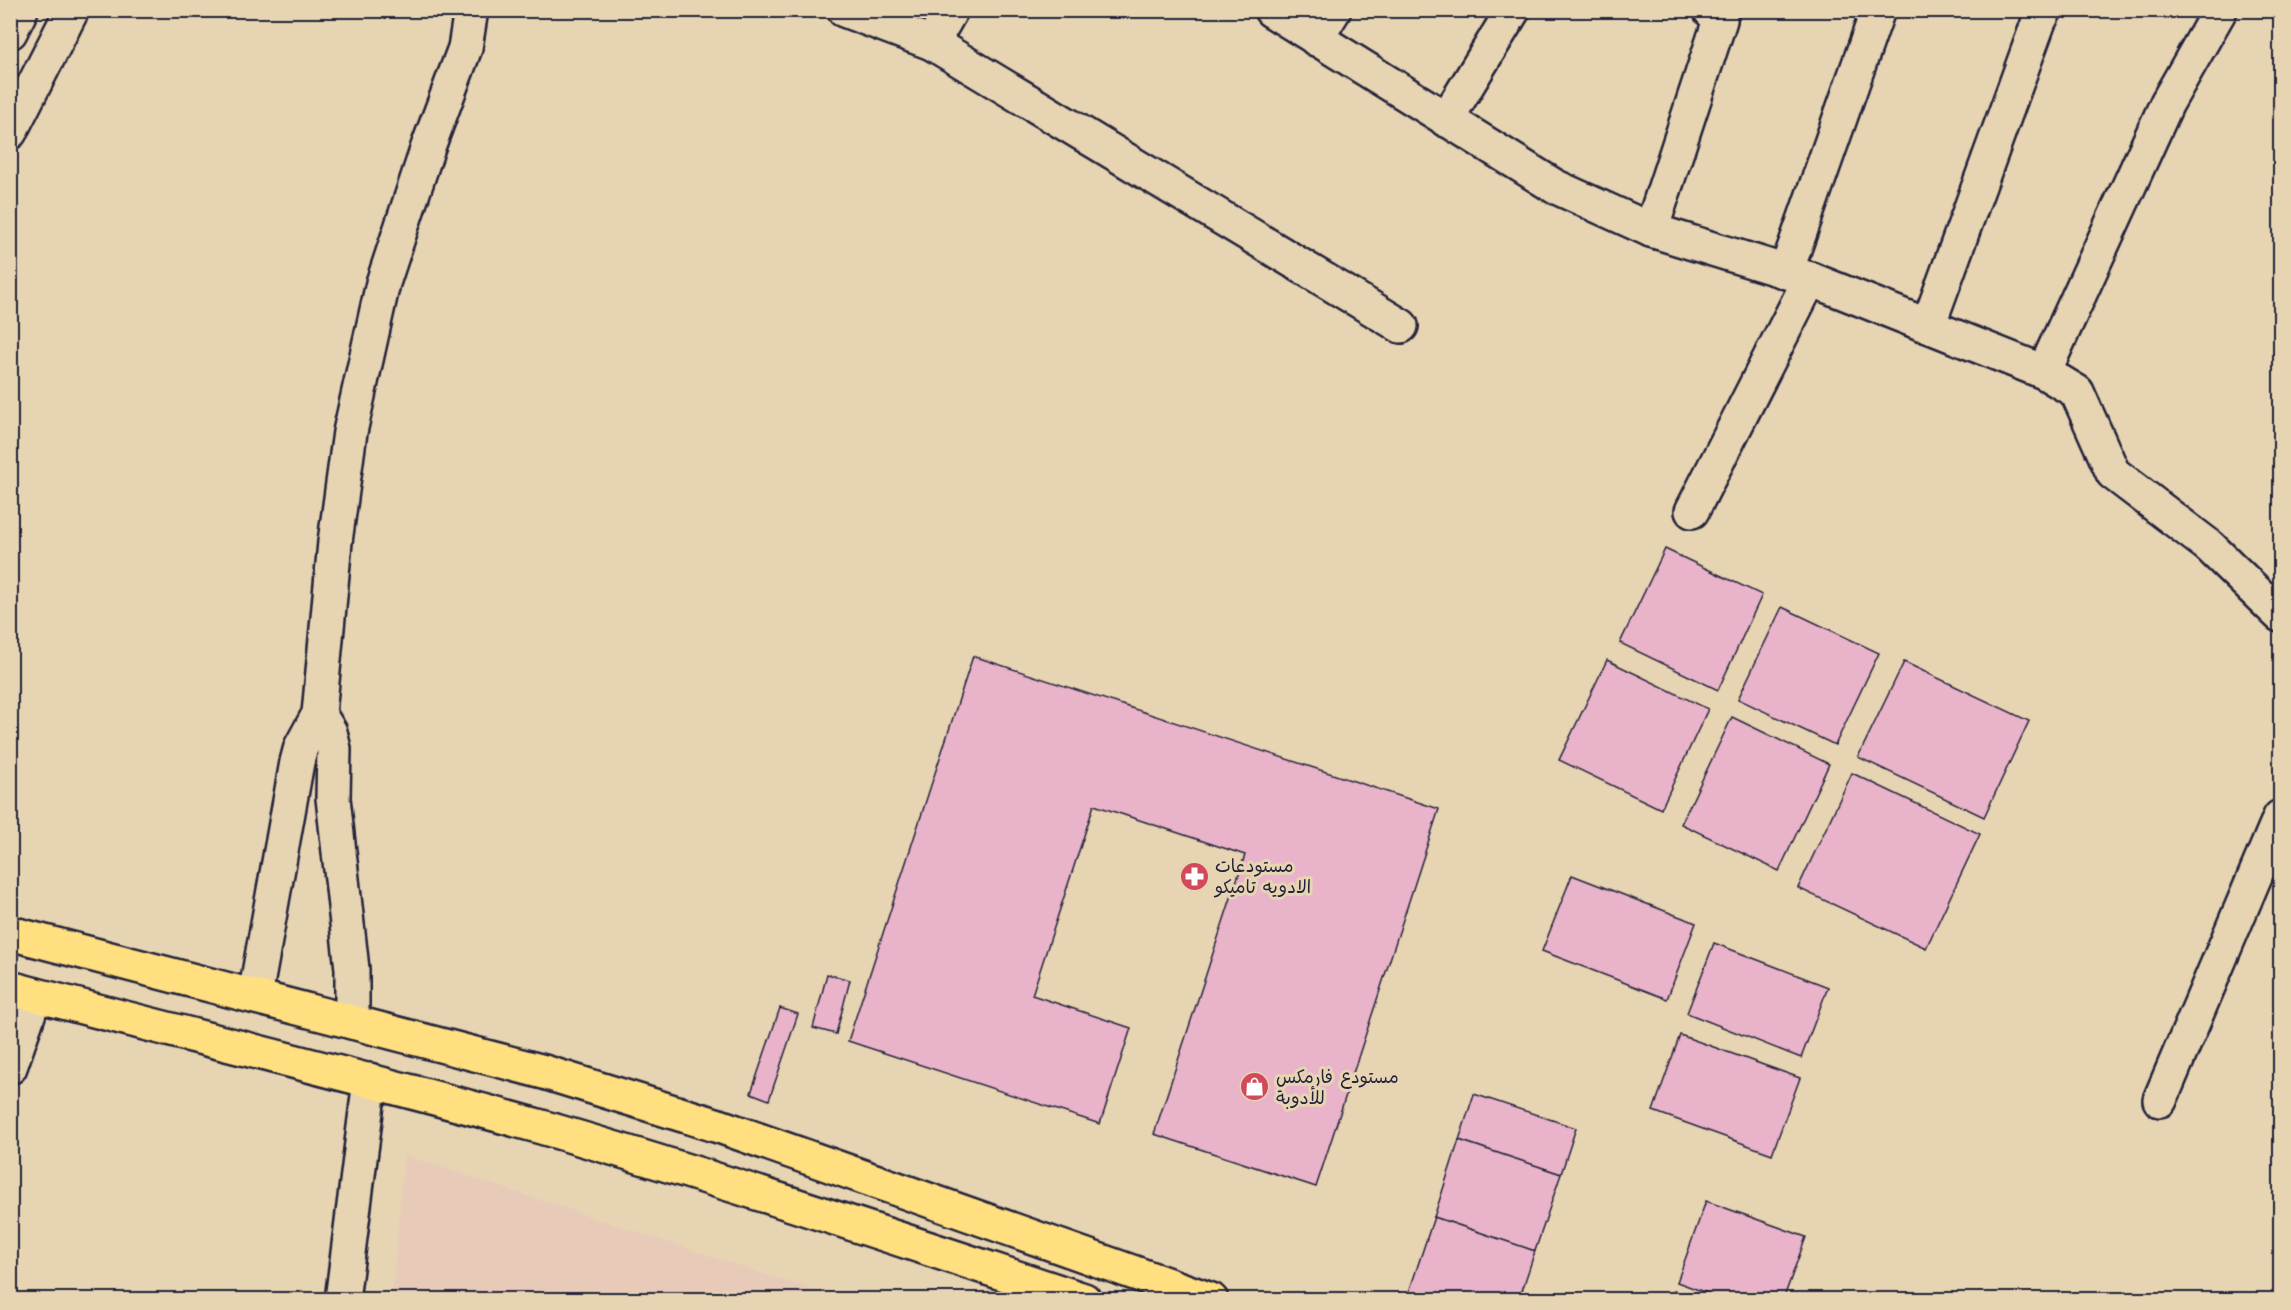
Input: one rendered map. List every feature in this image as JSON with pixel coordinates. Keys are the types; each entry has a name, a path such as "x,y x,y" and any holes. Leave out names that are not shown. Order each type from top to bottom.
{"main road":[{"path":"10,933 544,1072 722,1127 1211,1299"},
{"path":"23,992 370,1080 539,1127 697,1174 1084,1299"},
{"path":"1027,1281 1041,1239"}],"street":[{"path":"10,32 21,10"},
{"path":"10,132 72,10"},
{"path":"255,996 297,762 305,740 319,714 335,542 350,432 383,284 428,147 465,48 471,10"},
{"path":"844,10 932,43 1401,326"},
{"path":"932,43 951,10"},
{"path":"1271,10 1554,186 1651,230 1798,275 2044,372 2077,392 2113,473 2209,546 2280,615"},
{"path":"1316,39 1334,10"},
{"path":"1446,120 1513,10"},
{"path":"1651,230 1720,20 1710,10"},
{"path":"1692,511 1798,275 1878,10"},
{"path":"1928,326 2039,21 2045,10"},
{"path":"2044,372 2167,104 2220,10"},
{"path":"319,714 330,732 334,749 333,798 352,969 352,1022"},
{"path":"2160,1100 2280,817"},
{"path":"10,1067 23,992"},
{"path":"342,1299 370,1080"}],"shaded area":[{"path":"404,1155 840,1299 392,1299"}],"building":[{"path":"1665,549 1762,595 1718,690 1620,643"},
{"path":"1782,607 1879,653 1835,745 1738,699"},
{"path":"973,656 1439,809 1316,1187 1154,1134 1245,855 1094,805 1032,995 1131,1028 1100,1124 848,1041"},
{"path":"1607,660 1708,709 1661,809 1559,760"},
{"path":"1904,662 2029,721 1984,817 1858,757"},
{"path":"1732,717 1829,764 1779,871 1681,824"},
{"path":"1852,773 1980,834 1926,948 1798,888"},
{"path":"1572,875 1696,923 1667,999 1542,951"},
{"path":"1714,943 1828,987 1801,1058 1687,1013"},
{"path":"827,974 850,980 836,1034 813,1028"},
{"path":"780,1008 798,1014 769,1100 751,1093"},
{"path":"1680,1035 1800,1078 1772,1154 1653,1111"},
{"path":"1474,1094 1576,1128 1561,1174 1459,1140"},
{"path":"1459,1140 1561,1174 1535,1251 1434,1217"},
{"path":"1706,1201 1806,1237 1783,1300 1726,1300 1677,1282"},
{"path":"1434,1217 1535,1251 1519,1300 1420,1300 1408,1295"},
{"path":"1674,1291 1697,1300 1671,1300"},
{"path":"1542,1292 1560,1300 1540,1300"}],"place":[{"name":"مستودعات الادويه تاميكو","path":"1194,876"},
{"name":"مستودع فارمكس للأدوبة","path":"1255,1087"}]}
